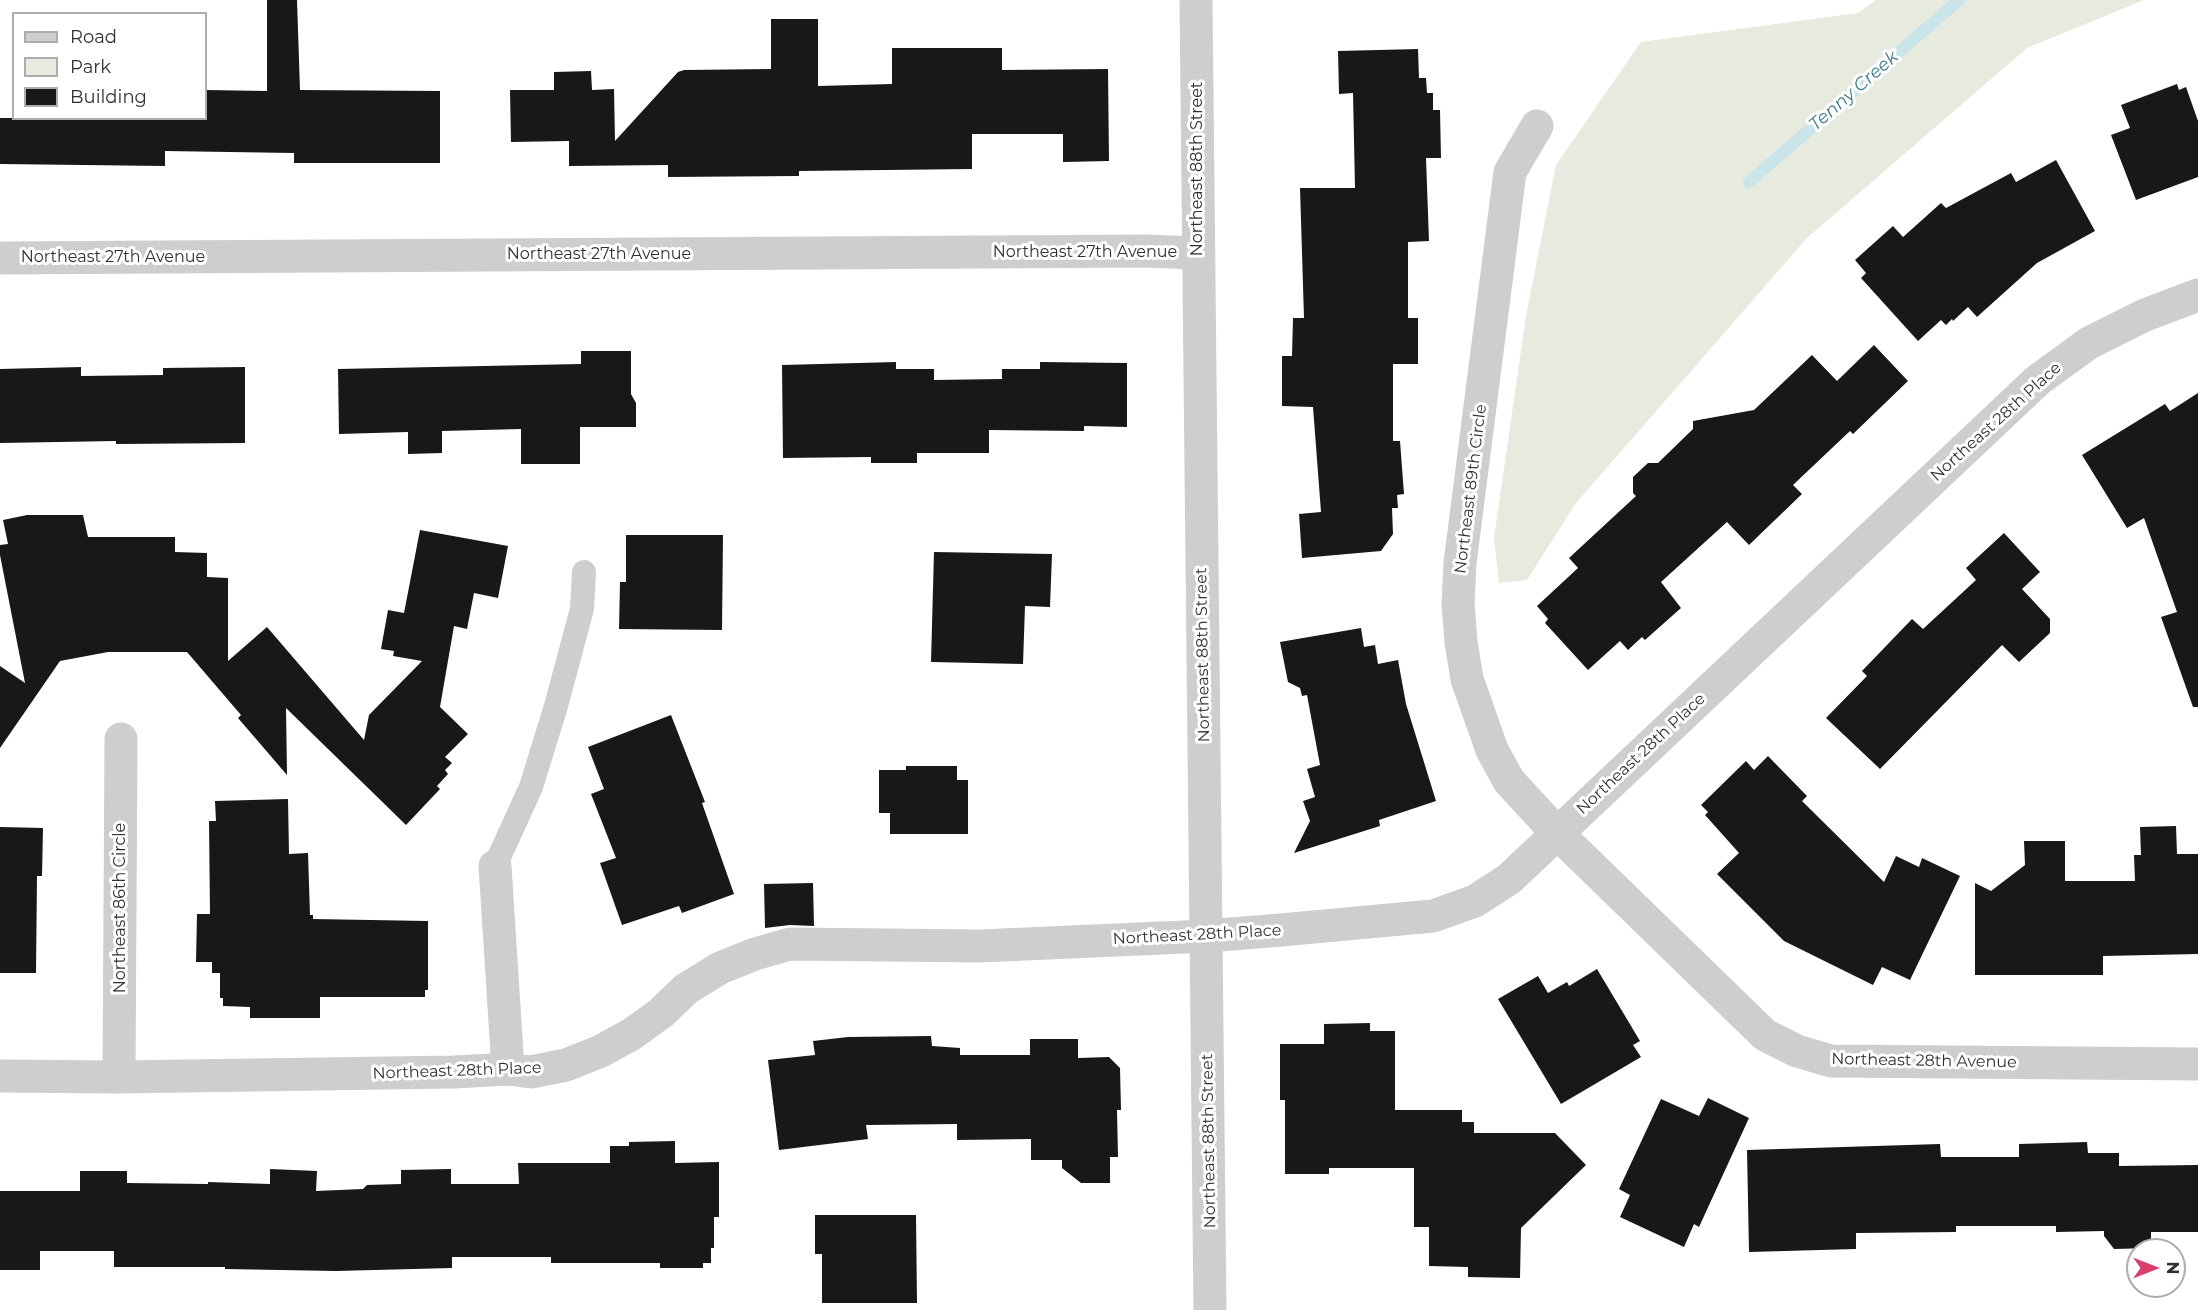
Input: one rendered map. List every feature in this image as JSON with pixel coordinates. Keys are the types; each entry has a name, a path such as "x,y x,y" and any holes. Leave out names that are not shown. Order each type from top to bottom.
{"street":[{"name":"Northeast 88th Street","path":"1196,0 1208,936 1210,1310"},
{"name":"Northeast 89th Circle","path":"1537,126 1510,172 1460,563 1458,603 1467,679 1492,750 1509,781 1557,833"},
{"name":"Northeast 27th Avenue","path":"0,258 1097,251 1198,253"},
{"name":"Northeast 28th Place","path":"0,1076 119,1077 454,1072 508,1069 531,1072 566,1065 601,1052 632,1034 661,1013 686,989 720,968 789,944 980,946 1208,936 1434,916 1474,901 1509,879 2038,380 2089,343 2145,315 2198,295"},
{"name":"Northeast 86th Circle","path":"119,1077 122,739"},
{"name":"Northeast 28th Avenue","path":"1557,833 1765,1035 1797,1051 1831,1061 2198,1064"},
{"path":"495,866 508,1069"}],"lane":[{"path":"495,866 531,787 556,706 582,609 584,572"}],"green space":[{"path":"1876,0 2144,0 2027,48 1807,238 1576,503 1527,580 1499,583 1494,538 1526,316 1556,165 1641,42 1858,13"}],"building":[{"path":"267,0 297,0 300,90 440,91 440,163 294,163 294,153 165,151 165,166 0,164 0,118 12,118 12,120 207,120 207,90 267,91"},
{"path":"771,19 818,19 818,86 892,84 892,48 1002,48 1002,70 1108,69 1109,161 1063,162 1063,134 972,134 972,169 799,171 799,176 668,177 668,165 569,166 569,141 511,142 510,90 554,90 554,72 591,71 592,90 614,89 615,141 678,72 684,70 771,69"},
{"path":"1418,49 1419,78 1426,78 1427,93 1433,93 1433,110 1440,110 1441,158 1426,158 1429,241 1408,242 1408,318 1418,318 1418,364 1393,364 1393,441 1400,441 1404,494 1397,495 1398,508 1392,508 1393,534 1381,551 1302,558 1299,514 1321,512 1313,407 1282,406 1282,356 1292,356 1293,318 1304,318 1300,188 1355,188 1353,93 1339,94 1338,51"},
{"path":"2177,84 2179,90 2186,87 2198,121 2198,177 2136,200 2111,135 2130,128 2121,105"},
{"path":"2056,160 2095,231 2037,263 1977,317 1968,307 1946,325 1941,320 1918,341 1861,278 1866,273 1855,260 1893,226 1903,237 1941,203 1946,208 2011,173 2016,182"},
{"path":"1874,345 1908,381 1853,434 1850,431 1793,485 1802,494 1749,545 1727,522 1661,582 1681,608 1645,640 1642,637 1628,650 1620,641 1588,670 1545,623 1548,619 1537,606 1578,568 1569,558 1636,496 1633,493 1633,477 1648,463 1658,463 1693,429 1693,421 1754,410 1812,355 1837,381"},
{"path":"581,351 631,351 631,394 636,403 636,427 580,427 580,464 521,464 521,429 442,431 442,453 408,454 408,432 339,434 338,369 581,364"},
{"path":"896,362 896,369 934,369 934,380 1002,379 1002,369 1040,369 1040,362 1127,363 1127,427 1084,426 1084,431 989,430 989,453 917,453 917,463 871,463 871,457 783,458 782,365"},
{"path":"81,367 81,376 163,375 163,368 245,367 245,443 116,444 116,441 0,443 0,369"},
{"path":"2198,393 2198,707 2193,707 2161,617 2177,612 2144,518 2127,528 2082,455 2165,404 2170,411"},
{"path":"27,515 83,515 88,537 175,537 175,552 207,553 207,577 228,578 228,661 267,627 364,740 369,715 422,661 393,656 394,651 381,649 388,610 404,613 420,530 508,546 498,598 474,593 467,629 454,626 440,707 468,734 445,757 452,763 445,770 448,774 437,786 440,789 406,825 286,708 287,775 238,718 241,715 187,652 108,652 60,661 0,748 0,666 25,683 0,545 8,544 3,520"},
{"path":"2004,533 2040,572 2022,589 2050,619 2050,633 2019,662 2002,645 1880,769 1826,718 1867,676 1862,671 1912,619 1923,629 1976,580 1966,568"},
{"path":"626,535 723,535 722,630 619,629 620,582 626,582"},
{"path":"934,552 1052,554 1050,607 1025,606 1023,664 931,662"},
{"path":"1361,628 1364,647 1375,645 1378,664 1398,660 1406,704 1436,801 1379,820 1380,826 1294,853 1310,821 1303,801 1315,797 1307,769 1320,765 1307,695 1302,696 1300,688 1288,682 1280,642"},
{"path":"671,715 705,802 702,803 734,894 682,913 679,906 622,925 600,863 616,858 591,794 604,789 588,747"},
{"path":"1768,756 1807,796 1802,801 1884,882 1896,856 1919,867 1922,858 1960,876 1910,980 1882,967 1873,985 1784,941 1717,874 1739,853 1705,815 1708,812 1701,805 1746,761 1754,770"},
{"path":"906,766 957,766 957,780 968,780 968,834 890,834 890,813 879,813 879,770 906,770"},
{"path":"288,799 289,854 308,853 310,915 313,915 313,919 428,921 428,990 425,990 425,997 320,997 320,1018 250,1018 250,1007 223,1006 223,998 220,998 220,973 212,973 212,962 196,962 197,914 210,914 209,821 216,821 215,801"},
{"path":"2176,826 2177,854 2198,854 2198,954 2103,956 2103,975 1975,975 1975,883 1991,891 2025,865 2024,841 2065,841 2065,881 2135,881 2134,855 2141,855 2140,827"},
{"path":"0,827 43,828 42,876 37,876 36,973 0,973"},
{"path":"813,883 814,926 790,925 765,928 764,884"},
{"path":"1597,969 1640,1041 1633,1045 1641,1057 1561,1104 1498,999 1538,976 1548,993 1567,982 1569,986"},
{"path":"1370,1023 1370,1031 1395,1031 1395,1110 1462,1110 1462,1122 1474,1122 1474,1133 1555,1133 1586,1165 1521,1228 1520,1278 1468,1277 1468,1267 1429,1266 1429,1227 1414,1227 1414,1168 1329,1168 1329,1174 1285,1174 1285,1100 1280,1100 1280,1044 1324,1044 1324,1024"},
{"path":"931,1036 932,1046 960,1048 960,1055 1030,1055 1030,1039 1078,1039 1078,1058 1109,1057 1120,1068 1121,1110 1117,1110 1118,1157 1110,1157 1110,1183 1081,1183 1062,1168 1062,1160 1031,1160 1031,1139 957,1140 957,1124 866,1125 868,1139 779,1150 768,1060 815,1055 813,1041 848,1037"},
{"path":"1708,1098 1749,1118 1699,1227 1694,1224 1684,1247 1620,1217 1630,1195 1619,1189 1661,1099 1699,1116"},
{"path":"675,1141 675,1163 719,1162 719,1217 714,1217 714,1248 711,1248 711,1263 703,1263 703,1268 660,1268 660,1263 551,1263 551,1257 452,1257 452,1268 336,1271 225,1269 225,1267 114,1267 114,1251 40,1251 40,1270 0,1270 0,1191 80,1191 80,1171 127,1171 127,1183 270,1184 270,1169 317,1171 316,1191 363,1189 367,1185 401,1184 401,1170 451,1169 451,1184 519,1184 518,1163 610,1163 610,1146 629,1146 629,1142"},
{"path":"2087,1142 2088,1153 2119,1153 2119,1166 2198,1165 2198,1232 2151,1232 2151,1238 2126,1238 2126,1249 2114,1249 2104,1236 2104,1231 2056,1232 2056,1226 1956,1226 1956,1232 1856,1233 1856,1249 1749,1252 1747,1150 1940,1144 1941,1157 2019,1157 2019,1144"},
{"path":"815,1215 916,1215 917,1303 822,1303 822,1254 815,1254"}],"waterway":[{"name":"Tenny Creek","path":"1749,182 1959,0"}]}
